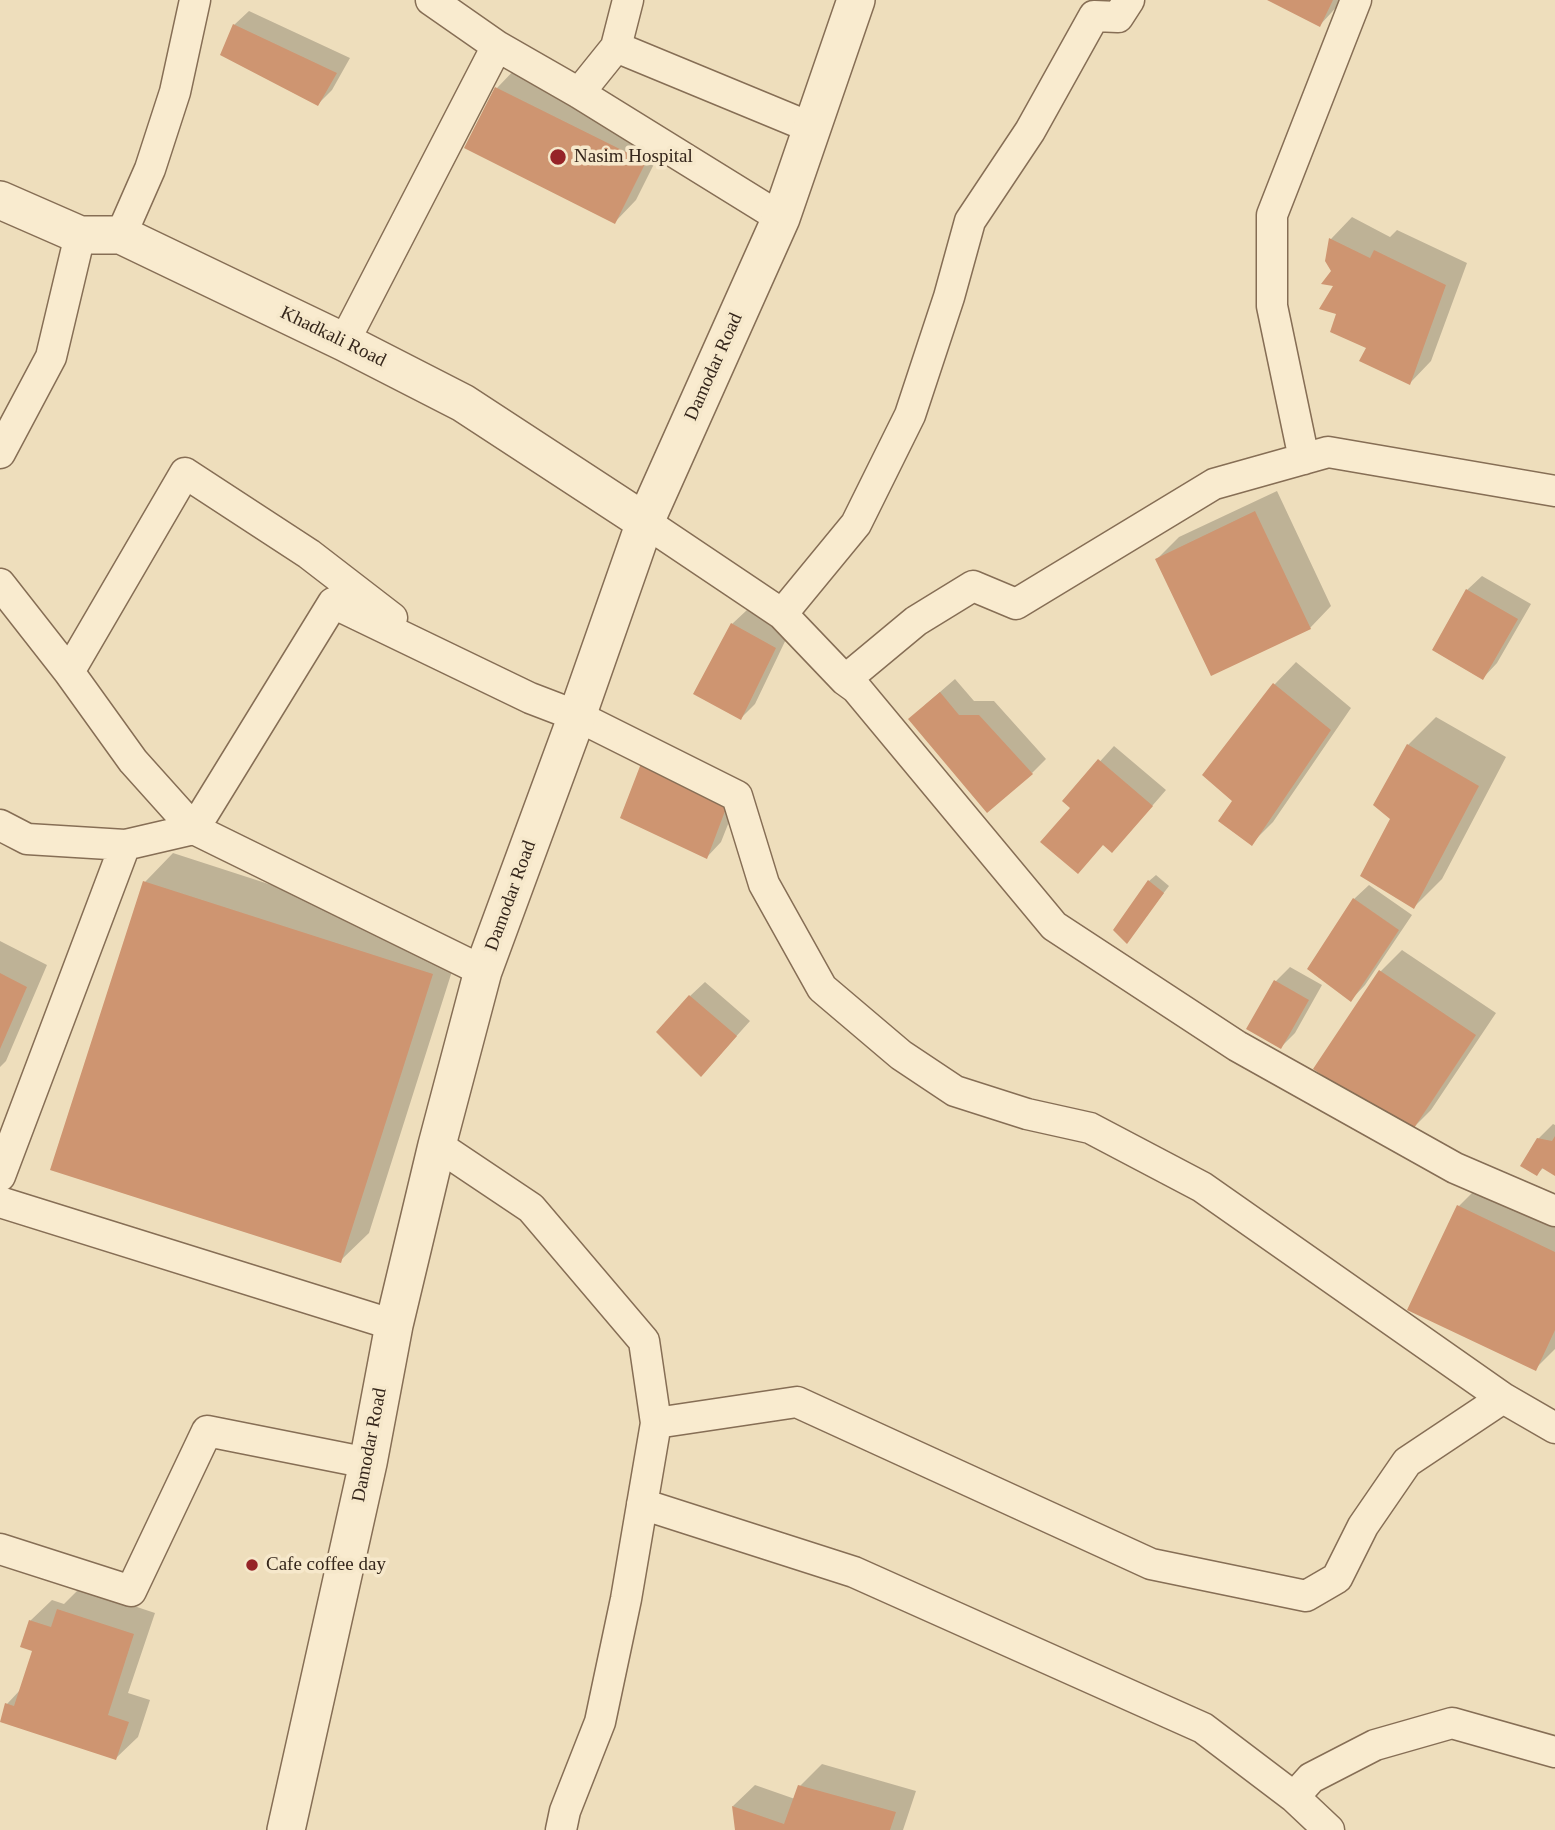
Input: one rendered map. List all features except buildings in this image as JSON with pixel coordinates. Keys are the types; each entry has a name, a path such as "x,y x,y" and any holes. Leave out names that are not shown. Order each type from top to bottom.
{"street":[{"path":"121,235 150,169 175,92 195,0"},
{"path":"431,0 497,46 579,93 780,218"},
{"path":"579,93 615,47 628,0"},
{"name":"Damodar Road","path":"286,1830 368,1462 394,1325 437,1144 483,971 645,522 780,218 856,0"},
{"path":"782,614 856,524 910,415 949,298 970,221 1030,131 1094,16 1118,17 1129,0"},
{"path":"1304,459 1272,306 1272,215 1356,0"},
{"path":"344,342 497,46"},
{"path":"615,47 812,128"},
{"name":"Khadkali Road","path":"0,200 80,235 121,235 344,342 464,403 645,522"},
{"path":"0,453 51,357 80,235"},
{"path":"845,680 916,621 973,586 1016,604 1214,484 1328,452 1555,491"},
{"path":"69,672 185,473 309,554 397,622 403,636"},
{"path":"645,522 782,614 845,680 856,688 1054,926 1237,1046 1455,1168 1555,1211"},
{"path":"0,584 69,672 133,761 194,829 483,971"},
{"path":"0,825 27,839 125,845 194,829 333,603 530,698 577,716 737,796 764,884 822,988 901,1055 956,1091 1027,1114 1090,1128 1202,1187 1503,1398 1555,1427"},
{"path":"0,1176 125,845"},
{"path":"437,1144 531,1208 644,1341 656,1423 626,1599 600,1722 565,1811 561,1830"},
{"path":"0,1202 394,1325"},
{"path":"656,1423 797,1402 1151,1564 1306,1596 1337,1578 1363,1526 1407,1462 1503,1398"},
{"path":"0,1549 131,1591 206,1430 368,1462"},
{"path":"642,1504 854,1572 1203,1728 1294,1797 1329,1830"},
{"path":"1294,1797 1311,1778 1375,1745 1452,1723 1555,1752"}],"place":[{"name":"Nasim Hospital","path":"558,157"},
{"name":"Cafe coffee day","path":"252,1565"}]}
